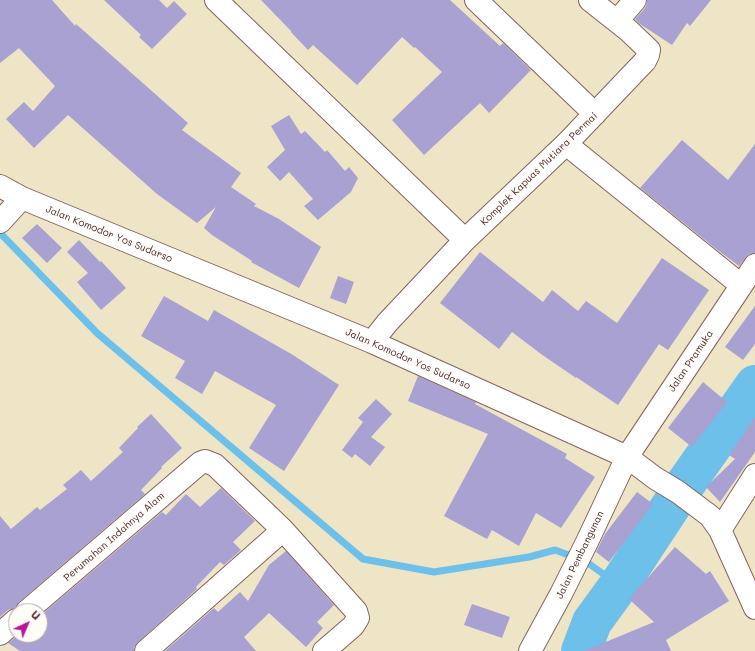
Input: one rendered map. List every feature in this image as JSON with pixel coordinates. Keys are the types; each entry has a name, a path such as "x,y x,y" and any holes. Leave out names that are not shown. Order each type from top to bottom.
{"street":[{"path":"216,0 464,240"},
{"path":"476,0 595,114"},
{"name":"Komplek Kapuas Mutiara Permai","path":"372,342 387,323 464,240 566,144 646,61 649,50 628,30 590,0"},
{"path":"617,21 635,0"},
{"path":"566,144 741,285"},
{"name":"Jalan Komodor Yos Sudarso","path":"0,186 22,198 372,342 627,457 710,516 720,530 752,593"},
{"path":"3,220 22,198"},
{"name":"Jalan Pramuka","path":"627,457 755,265"},
{"name":"Jalan Pembangunan","path":"530,651 587,542 627,457"},
{"name":"Perumahan Indahnya Alam","path":"36,603 200,462 205,461 215,465 284,530"},
{"path":"720,530 755,475"},
{"path":"146,651 284,530 356,611 358,618 353,626 324,651"},
{"path":"0,634 8,627"}],"building":[{"path":"0,0 52,0 75,26 76,24 188,123 182,130 241,173 231,187 256,204 254,206 279,219 321,247 299,288 251,262 252,261 212,235 204,228 216,207 197,223 157,194 68,115 34,148 6,119 24,102 33,111 55,86 19,48 0,63"},
{"path":"104,0 159,0 167,8 174,1 187,14 152,49 139,37 141,35"},
{"path":"261,0 450,0 500,46 503,43 531,70 489,113 480,103 424,155 392,120 442,72 402,37 357,85 313,45 308,50"},
{"path":"647,0 711,0 690,26 687,23 672,45 640,24 635,19 645,8"},
{"path":"289,115 301,134 305,131 325,152 327,150 345,171 349,167 358,178 351,192 318,220 304,206 313,199 289,172 280,181 267,167 285,150 271,126"},
{"path":"682,140 728,180 755,144 755,253 749,254 739,266 640,188"},
{"path":"37,224 62,248 47,263 22,238"},
{"path":"79,240 126,288 101,310 77,282 88,273 67,252"},
{"path":"480,252 543,302 552,290 578,311 586,301 617,323 662,258 709,290 668,350 659,344 618,405 541,354 512,332 499,349 440,303"},
{"path":"338,276 354,282 346,304 330,298"},
{"path":"164,296 208,321 214,310 293,355 339,385 284,471 249,448 276,405 215,371 202,394 175,378 185,361 141,336"},
{"path":"755,306 755,344 743,360 725,347"},
{"path":"418,376 476,402 475,404 567,454 565,458 595,477 561,528 536,513 519,546 492,530 487,539 444,516 488,434 408,401"},
{"path":"703,382 727,402 692,447 668,428"},
{"path":"376,399 392,414 371,437 385,447 370,466 355,454 352,458 342,450 363,422 358,418"},
{"path":"151,414 182,448 161,467 162,468 141,490 145,494 18,603 8,603 8,610 0,617 0,516 11,529 37,507 40,510 67,489 63,485 81,470 91,481 123,452 119,448 138,428 137,427"},
{"path":"755,417 755,452 720,502 706,487 735,459 729,455"},
{"path":"221,488 255,521 233,542 241,550 224,565 220,562 196,587 197,589 138,642 134,647 134,651 20,651 8,643 48,643 48,609 162,512 166,515 186,494 200,507"},
{"path":"637,492 653,504 609,562 596,552 605,534"},
{"path":"675,547 706,574 710,571 729,601 666,640 671,651 584,651 654,622 629,599"},
{"path":"286,551 334,605 317,622 323,628 306,647 269,613 244,637 256,651 165,651 214,608 218,612 240,592 248,601 269,565"},
{"path":"472,604 510,617 502,638 464,625"}],"waterway":[{"path":"0,233 97,333 363,559 434,572 529,557 555,550 585,561 619,585"},
{"path":"581,651 592,622 619,585 684,486 755,385"}]}
